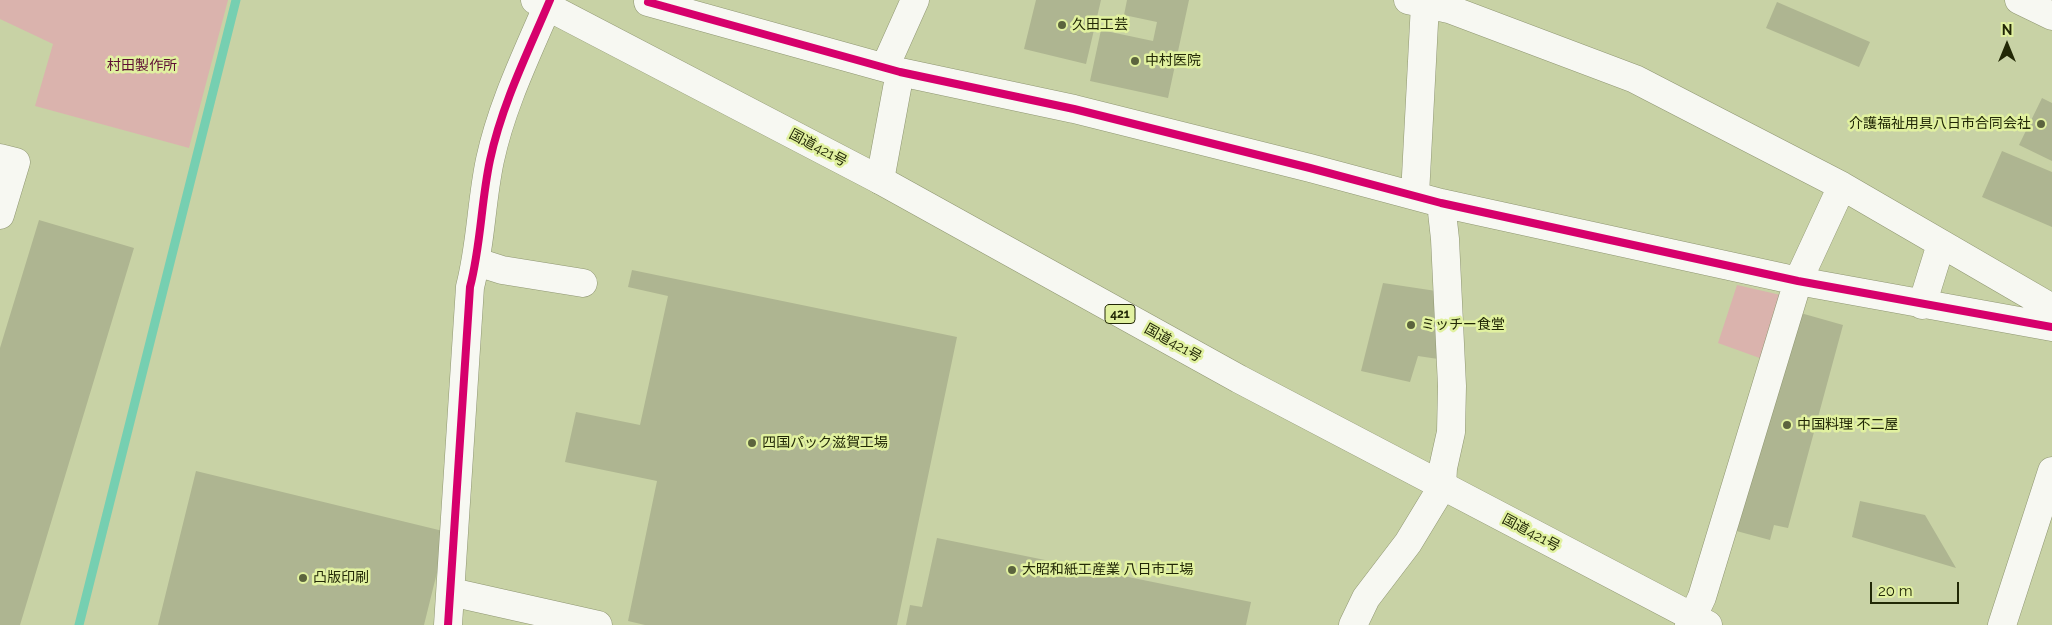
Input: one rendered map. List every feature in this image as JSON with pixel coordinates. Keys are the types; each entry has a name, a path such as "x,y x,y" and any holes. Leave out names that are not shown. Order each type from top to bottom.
{"main road":[{"path":"880,180 893,70 915,0"},
{"path":"2019,0 2052,16"},
{"path":"448,625 470,288 477,262 490,161 502,112 544,2"},
{"name":"国道421号","path":"544,2 880,180 1239,379 1696,622"},
{"path":"648,2 893,70 1074,110 1441,203 1798,281 1922,305 2052,327"},
{"path":"1415,195 1433,3 1635,79 1842,186 2052,308"},
{"path":"0,158 16,162 0,215"},
{"path":"1696,622 1798,281 1842,186"},
{"path":"1353,625 1366,598 1408,543 1442,486 1443,468 1451,432 1452,386 1445,239 1441,203"},
{"path":"1922,305 1941,244"},
{"path":"477,262 502,270 583,283"},
{"path":"2002,625 2052,471"},
{"path":"451,592 598,625"}],"green space":[{"name":"村田製作所","path":"0,0 228,0 189,148 35,106 53,44 0,19"},
{"path":"1737,285 1785,296 1768,361 1718,343"}],"building":[{"name":"久田工芸","path":"1036,0 1101,0 1086,64 1024,49"},
{"name":"中村医院","path":"1127,0 1189,0 1168,98 1090,81 1101,30 1153,41 1157,22 1124,15"},
{"path":"1777,2 1870,42 1859,67 1766,28"},
{"name":"介護福祉用具八日市合同会社","path":"2042,98 2052,103 2052,161 2019,145"},
{"path":"2002,151 2052,172 2052,227 1982,197"},
{"path":"39,220 134,248 20,625 0,625 0,348"},
{"name":"四国パック滋賀工場","path":"632,270 957,337 897,625 645,625 628,621 657,481 565,462 576,412 640,425 668,296 628,287"},
{"name":"ミッチー食堂","path":"1383,283 1456,294 1445,360 1418,356 1410,382 1361,371"},
{"name":"中国料理 不二屋","path":"1790,310 1843,325 1788,528 1774,525 1770,540 1729,529"},
{"name":"凸版印刷","path":"196,471 447,532 424,625 158,625"},
{"path":"1860,501 1925,515 1956,568 1852,537"},
{"name":"大昭和紙工産業 八日市工場","path":"937,538 1251,602 1246,625 906,625 910,605 922,607"}],"waterway":[{"path":"79,625 236,0"}],"cycle path":[{"path":"448,625 470,287 474,271 487,176 495,139 508,98 550,0"},
{"path":"648,2 900,72 1074,109 1441,203 1798,281 2052,327"}],"place":[{"name":"久田工芸","path":"1062,25"},
{"name":"中村医院","path":"1135,61"},
{"name":"介護福祉用具八日市合同会社","path":"2041,124"},
{"name":"ミッチー食堂","path":"1411,325"},
{"name":"中国料理 不二屋","path":"1787,425"},
{"name":"四国パック滋賀工場","path":"752,443"},
{"name":"大昭和紙工産業 八日市工場","path":"1012,570"},
{"name":"凸版印刷","path":"303,578"}]}
